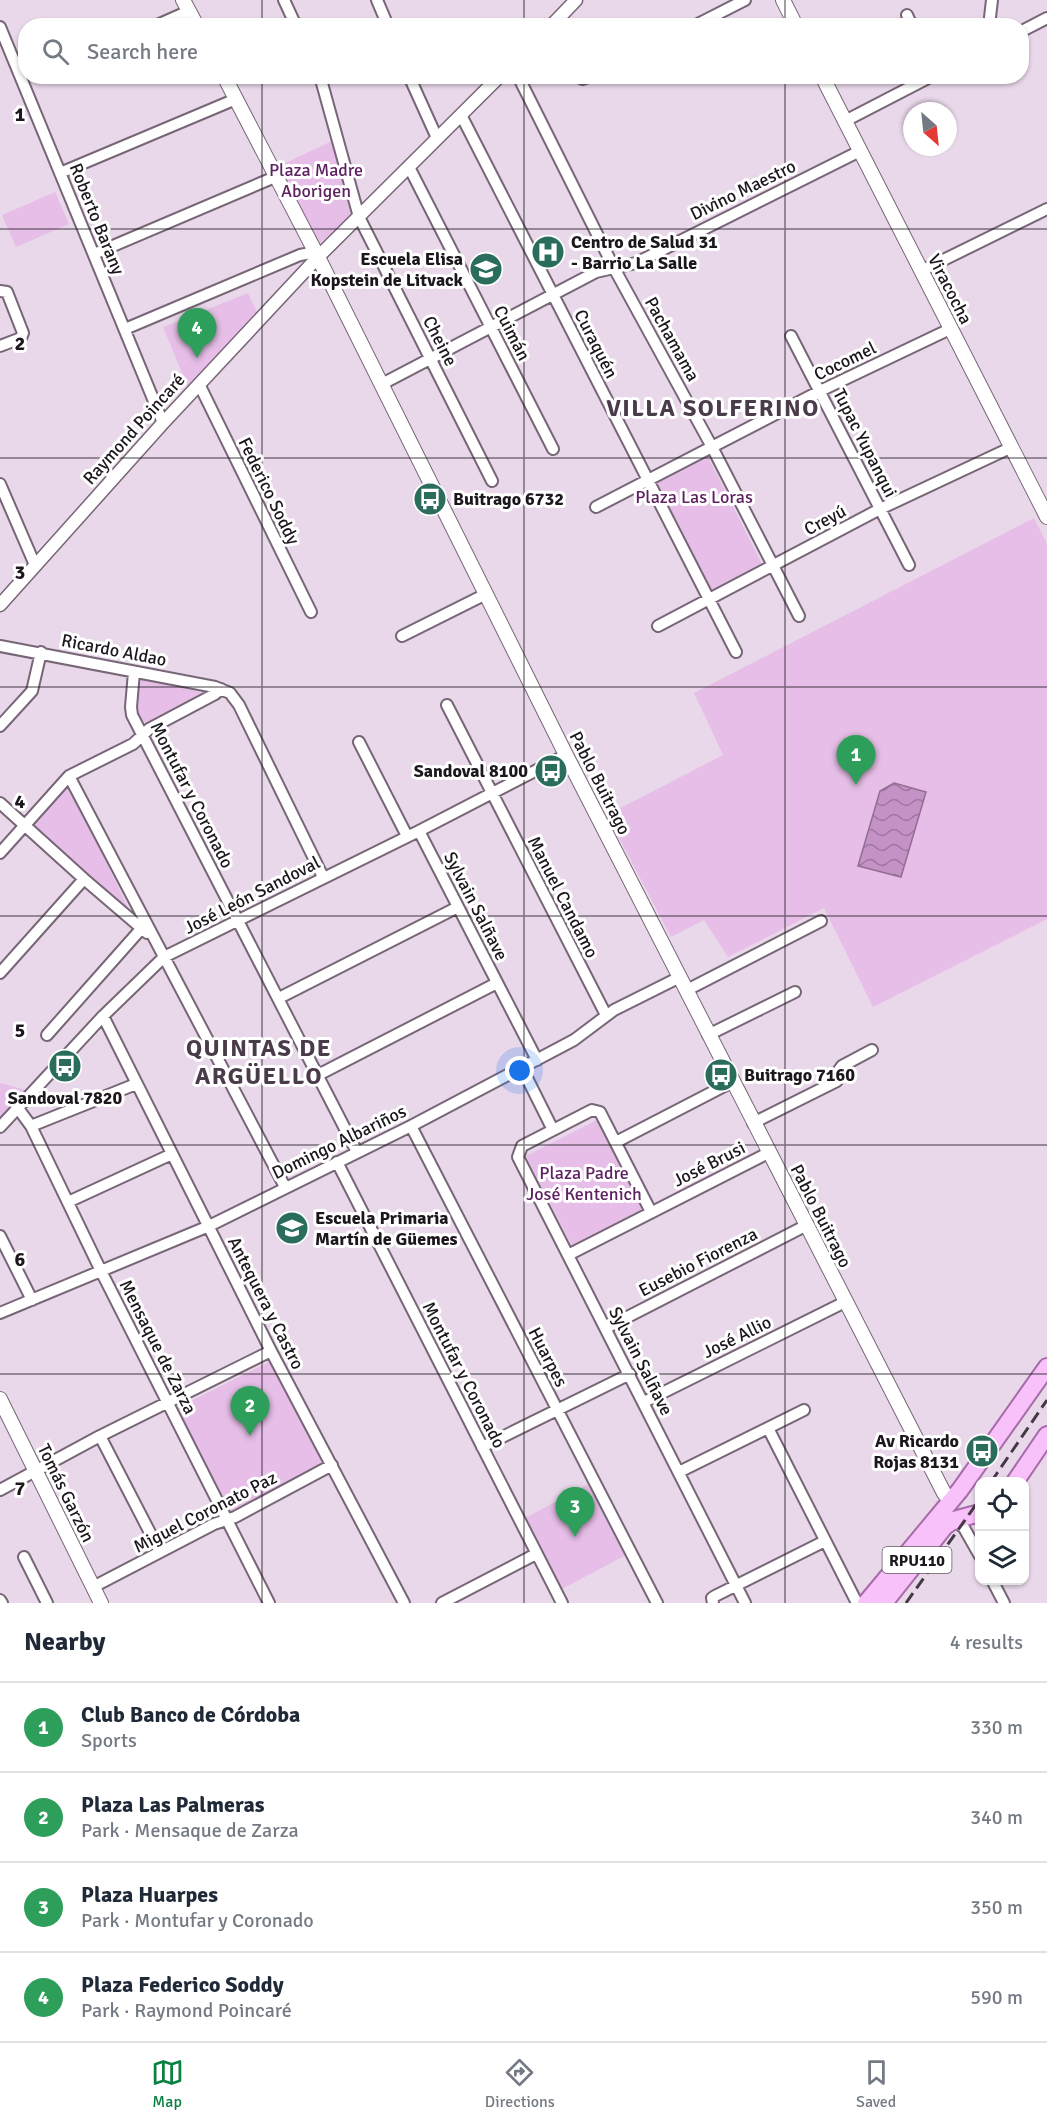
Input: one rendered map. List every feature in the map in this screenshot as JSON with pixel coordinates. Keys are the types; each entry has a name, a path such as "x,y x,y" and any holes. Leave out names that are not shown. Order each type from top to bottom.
{"main road":[{"path":"783,0 792,18"},
{"name":"Pablo Buitrago","path":"228,84 317,255 732,1083 944,1493 950,1510"},
{"name":"Viracocha","path":"826,84 1010,448 1045,509"},
{"name":"RPU110","path":"884,1603 945,1526 950,1510 1047,1367"},
{"name":"Tomás Garzón","path":"1,1402 96,1598"},
{"path":"1018,1477 1047,1435"},
{"path":"866,1603 950,1510"},
{"name":"RPU110","path":"950,1510 975,1514"}],"street":[{"path":"284,0 292,18"},
{"path":"377,0 385,18"},
{"path":"710,18 745,0"},
{"path":"990,18 992,0"},
{"path":"558,18 572,1"},
{"path":"167,18 186,6"},
{"path":"1029,27 1047,18"},
{"name":"Roberto Barany","path":"0,27 18,62"},
{"name":"Roberto Barany","path":"28,84 60,173 164,423"},
{"name":"Cheine","path":"322,84 359,216 492,481"},
{"path":"413,84 437,138"},
{"name":"Raymond Poincaré","path":"0,605 317,255 492,84"},
{"name":"Pachamama","path":"522,84 614,268 712,447 799,616"},
{"path":"844,121 916,84"},
{"path":"60,173 236,99"},
{"name":"Curaquén","path":"461,115 736,652"},
{"name":"Divino Maestro","path":"382,384 596,272 636,262 860,151"},
{"name":"Cuimán","path":"409,166 553,449"},
{"path":"94,254 275,177"},
{"path":"921,271 1047,209"},
{"path":"125,329 300,255 317,255"},
{"path":"0,291 7,292 23,333 21,338 0,346"},
{"name":"Cocomel","path":"596,507 820,391 950,329"},
{"name":"Tupac Yupanqui","path":"791,336 909,565"},
{"name":"Federico Soddy","path":"199,384 311,612"},
{"name":"Creyú","path":"658,626 880,510 1010,448"},
{"path":"0,484 35,565"},
{"path":"402,636 486,594"},
{"name":"Ricardo Aldao","path":"0,645 221,689"},
{"path":"0,726 32,691 41,652"},
{"name":"Montufar y Coronado","path":"134,672 130,707 132,715 357,1152"},
{"path":"0,853 69,776 133,744 149,729 221,689 230,693 239,705 323,877"},
{"name":"Manuel Candamo","path":"447,705 606,1015"},
{"path":"358,742 407,836"},
{"name":"José León Sandoval","path":"0,1127 103,1016 164,957 419,831 566,755"},
{"path":"69,776 152,938 285,1187"},
{"path":"0,802 152,938"},
{"name":"Sylvain Salñave","path":"419,831 537,1060"},
{"path":"0,973 84,879"},
{"path":"279,998 458,907"},
{"path":"687,990 821,921"},
{"path":"47,1035 141,929"},
{"name":"Domingo Albariños","path":"0,1313 209,1226 522,1068 582,1035 606,1015 680,977"},
{"path":"318,1075 496,983"},
{"path":"708,1035 795,992"},
{"name":"Antequera y Castro","path":"103,1016 271,1351 404,1603"},
{"path":"753,1123 837,1081 842,1066 872,1050"},
{"path":"522,1068 553,1130 592,1110 600,1112 651,1212"},
{"path":"616,1142 732,1083"},
{"path":"31,1126 136,1084"},
{"name":"Mensaque de Zarza","path":"17,1107 31,1126 100,1271 269,1603"},
{"name":"Huarpes","path":"411,1126 657,1603"},
{"name":"Sylvain Salñave","path":"553,1130 522,1146 518,1157 745,1603"},
{"name":"José Brusi","path":"568,1255 768,1153"},
{"path":"68,1202 172,1154"},
{"name":"Montufar y Coronado","path":"337,1162 562,1603"},
{"name":"Eusebio Fiorenza","path":"606,1328 806,1226"},
{"path":"0,1236 32,1300"},
{"name":"José Allio","path":"644,1402 845,1302"},
{"path":"0,1490 100,1436 271,1351"},
{"path":"482,1447 630,1374"},
{"path":"679,1472 804,1410"},
{"path":"768,1428 857,1603"},
{"path":"100,1436 160,1552"},
{"name":"Miguel Coronato Paz","path":"96,1598 160,1552 235,1517 332,1465"},
{"path":"950,1510 975,1547"},
{"path":"712,1600 736,1585 825,1541"},
{"path":"445,1602 536,1554"},
{"path":"24,1557 47,1603"},
{"path":"994,1585 1004,1603"}],"green space":[{"name":"Plaza Madre Aborigen","path":"332,141 351,216 318,245 279,166"},
{"path":"55,192 69,224 16,247 2,215"},
{"path":"248,293 258,315 189,390 163,327"},
{"name":"Plaza Las Loras","path":"707,455 762,564 709,591 655,484"},
{"path":"1034,518 1047,544 1047,919 873,1007 824,908 728,957 704,920 671,937 607,815 723,755 694,693"},
{"path":"141,679 205,693 148,723 140,720 136,709"},
{"path":"64,788 71,788 128,908 127,911 33,827"},
{"path":"0,1083 33,1092 0,1127"},
{"name":"Plaza Padre José Kentenich","path":"597,1120 643,1210 572,1246 526,1156"},
{"path":"271,1361 323,1464 229,1512 177,1408"},
{"path":"588,1484 626,1555 562,1589 524,1519"}],"water":[{"path":"894,783 926,792 901,877 858,866 880,791"}],"railway":[{"path":"994,1477 1047,1400"},
{"path":"906,1603 975,1506"}],"place":[{"name":"Centro de Salud 31 - Barrio La Salle","path":"548,252"},
{"name":"Escuela Elisa Kopstein de Litvack","path":"486,269"},
{"name":"Plaza Federico Soddy","path":"197,358"},
{"name":"Buitrago 6732","path":"430,499"},
{"name":"Sandoval 8100","path":"551,771"},
{"name":"Club Banco de Córdoba","path":"856,785"},
{"name":"Sandoval 7820","path":"65,1066"},
{"name":"Buitrago 7160","path":"721,1075"},
{"name":"Escuela Primaria Martín de Güemes","path":"292,1228"},
{"name":"Plaza Las Palmeras","path":"250,1436"},
{"name":"Av Ricardo Rojas 8131","path":"982,1451"},
{"name":"Plaza Huarpes","path":"575,1537"}],"district":[{"name":"VILLA SOLFERINO","path":"713,408"},
{"name":"QUINTAS DE ARGÜELLO","path":"259,1062"}]}
